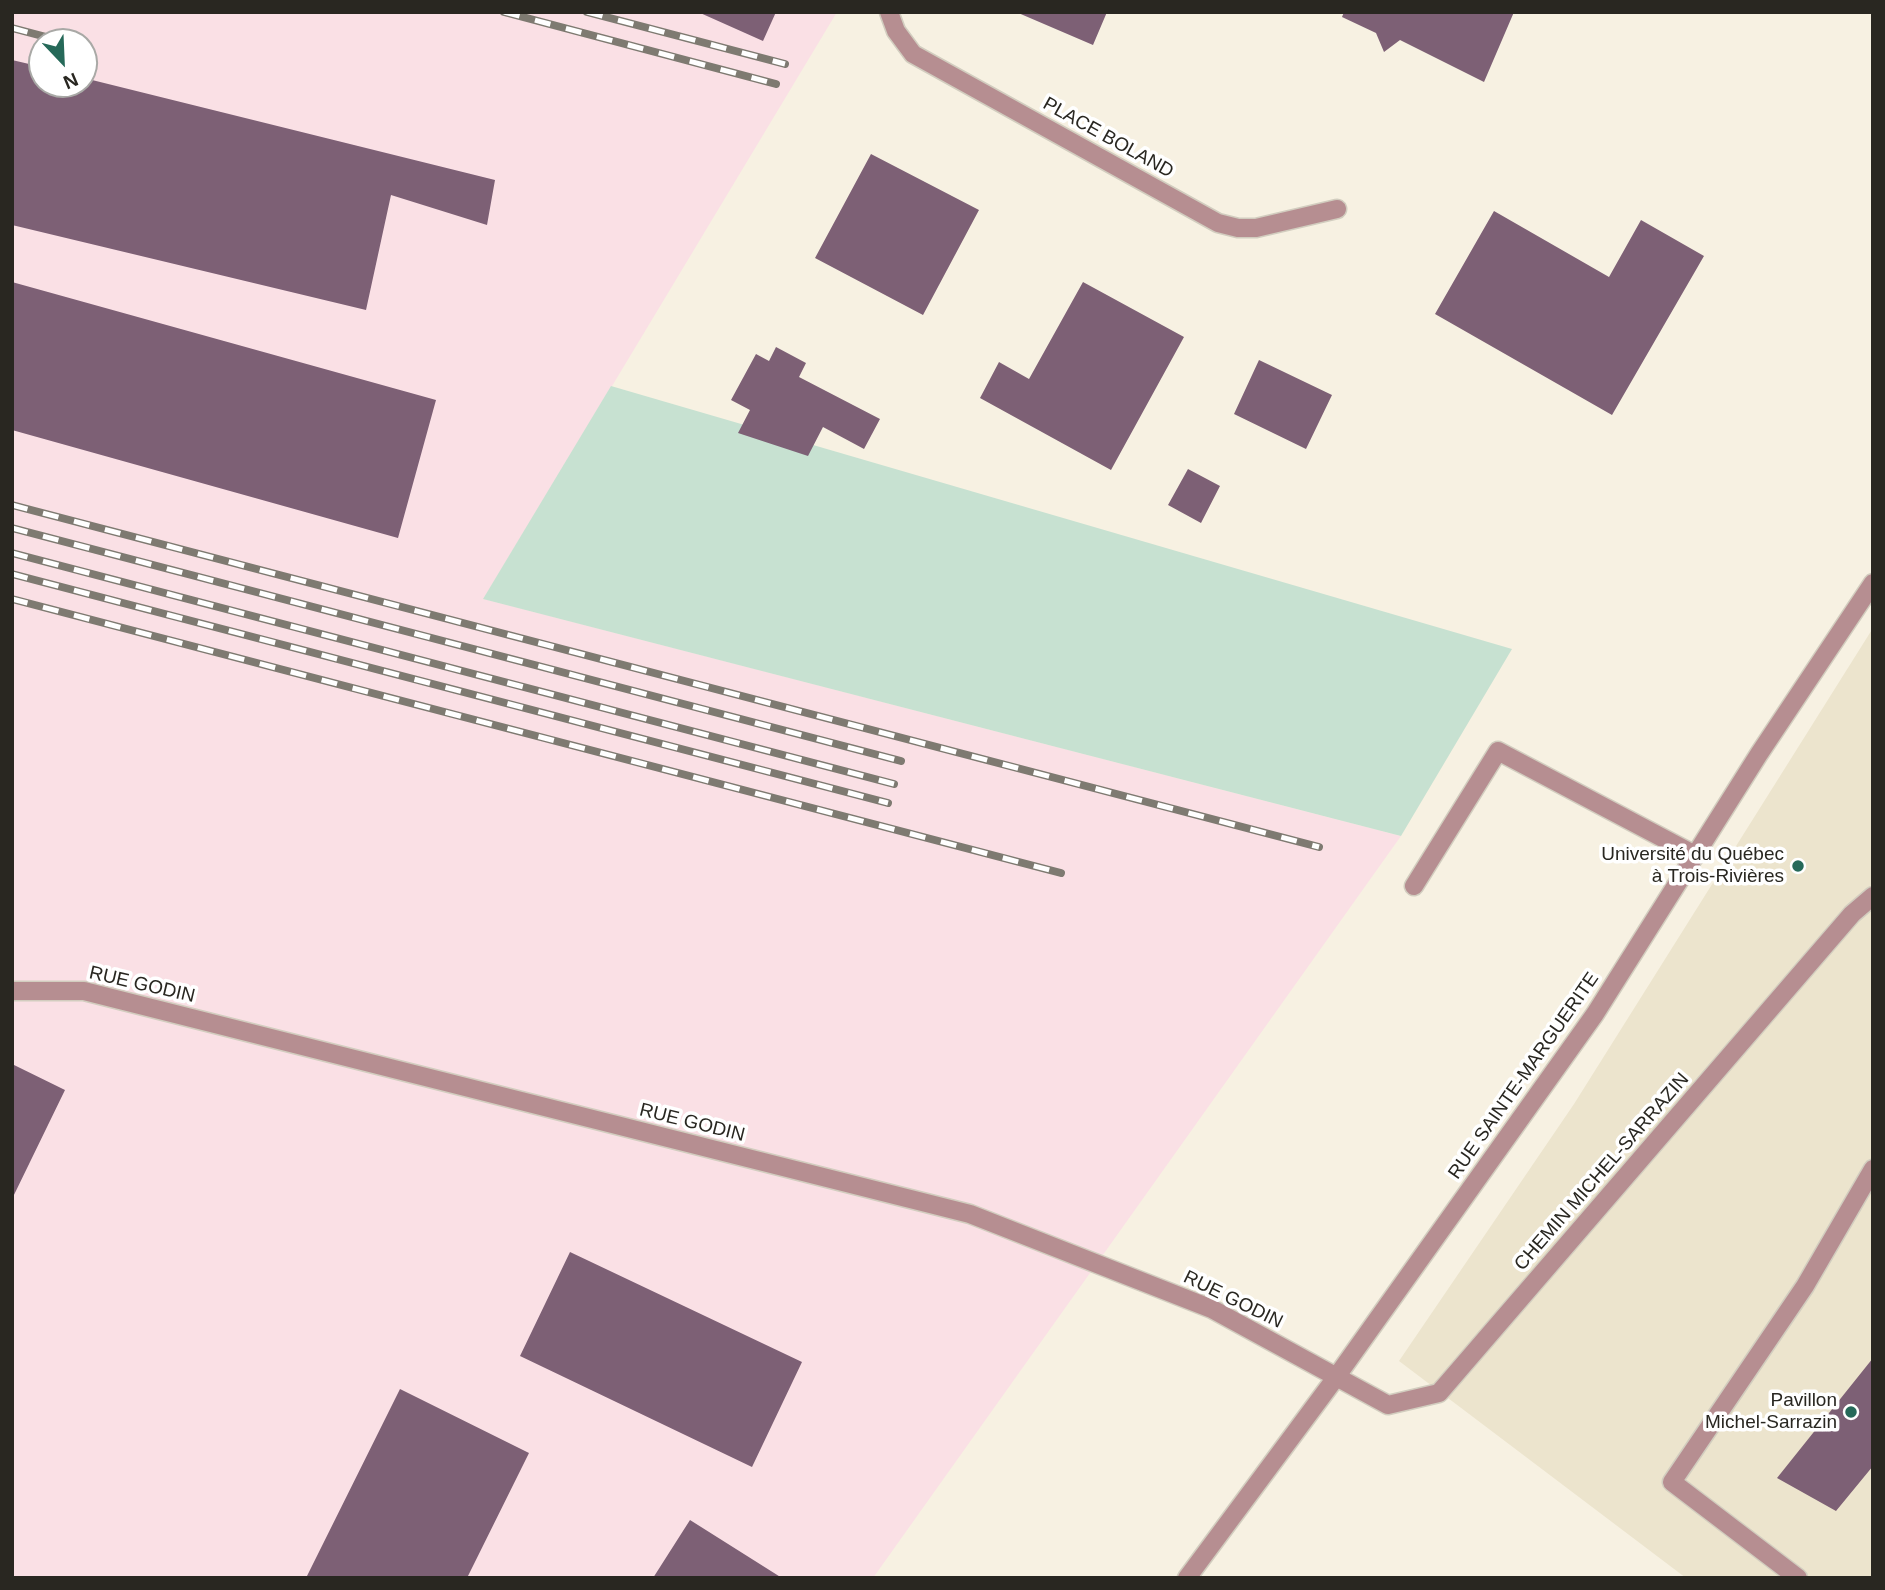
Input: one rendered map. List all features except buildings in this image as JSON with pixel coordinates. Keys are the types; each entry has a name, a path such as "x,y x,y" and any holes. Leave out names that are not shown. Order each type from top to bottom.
{"street":[{"name":"PLACE BOLAND","path":"889,12 896,31 913,54 1218,223 1238,228 1256,228 1337,209"},
{"name":"RUE SAINTE-MARGUERITE","path":"1187,1578 1337,1376 1595,1014 1695,855 1873,583"},
{"path":"1414,886 1499,751 1695,855"},
{"name":"CHEMIN MICHEL-SARRAZIN","path":"1337,1376 1388,1405 1439,1393 1852,914 1873,896"},
{"name":"RUE GODIN","path":"12,991 84,991 970,1214 1212,1309 1337,1376"},
{"path":"1798,1578 1672,1482 1805,1286 1873,1169"}],"shaded area":[{"path":"12,12 837,12 484,599 1401,836 873,1578 12,1578"},
{"name":"Université du Québec à Trois-Rivières","path":"1873,628 1873,1578 1686,1578 1399,1361 1574,1104"}],"green space":[{"path":"611,386 1512,649 1401,836 483,599"}],"railway":[{"path":"504,12 776,84"},
{"path":"587,12 785,64"},
{"path":"12,28 28,32"},
{"path":"12,505 1319,847"},
{"path":"12,528 901,761"},
{"path":"12,553 894,784"},
{"path":"12,574 888,803"},
{"path":"12,599 1061,873"}],"place":[{"name":"Université du Québec à Trois-Rivières","path":"1798,866"},
{"name":"Pavillon Michel-Sarrazin","path":"1851,1412"}]}
